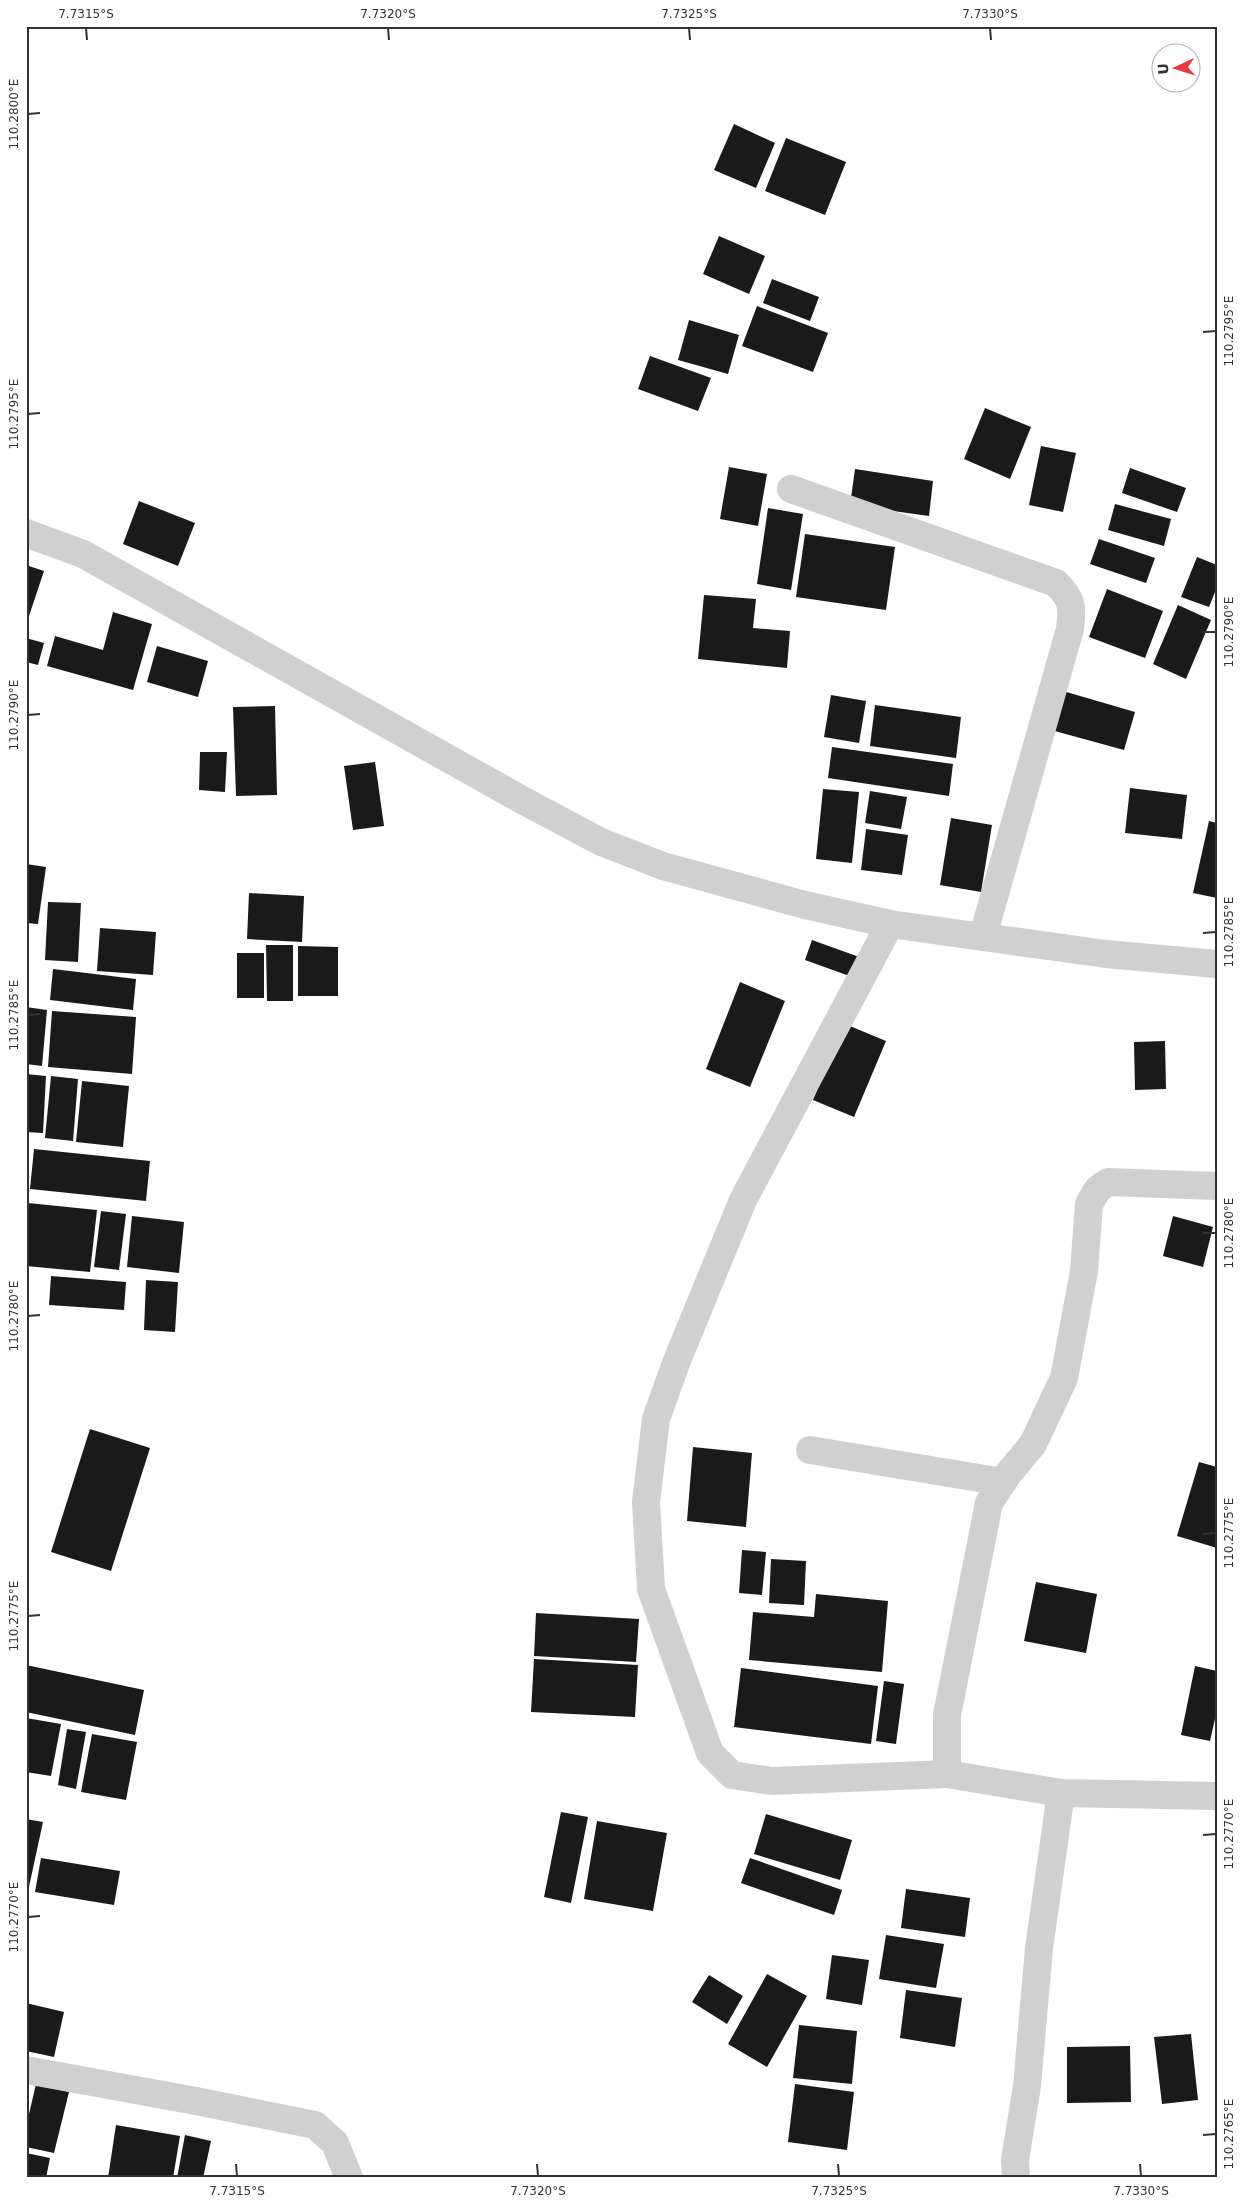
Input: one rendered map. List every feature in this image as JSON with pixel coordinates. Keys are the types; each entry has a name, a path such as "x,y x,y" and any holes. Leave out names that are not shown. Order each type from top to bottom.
{"street":[{"path":"791,489 1056,583 1068,594 1073,611 1070,628 983,936"},
{"path":"26,533 83,554 524,801 601,842 663,866 805,905 890,924 1106,954 1217,964"},
{"path":"890,924 743,1200 656,1419 646,1502 650,1589 710,1753 732,1775 772,1780 947,1774 1061,1793 1217,1796"},
{"path":"947,1774 947,1715 989,1503 1033,1444 1064,1378 1084,1271 1089,1204 1098,1188 1108,1182 1217,1186"},
{"path":"810,1450 1003,1482"},
{"path":"1016,2178 1015,2160 1027,2086 1039,1948 1061,1793"},
{"path":"26,2070 315,2125 335,2143 349,2178"}],"building":[{"path":"734,124 775,143 756,188 714,170"},
{"path":"786,138 846,162 825,215 765,191"},
{"path":"719,236 765,256 749,294 703,274"},
{"path":"772,279 819,297 810,321 763,303"},
{"path":"757,306 828,333 813,372 742,346"},
{"path":"689,320 739,335 728,374 678,360"},
{"path":"650,356 711,378 698,411 638,389"},
{"path":"985,408 1031,427 1010,479 964,459"},
{"path":"1041,446 1076,453 1063,512 1029,505"},
{"path":"729,467 767,474 758,526 720,519"},
{"path":"1130,468 1186,488 1177,512 1122,493"},
{"path":"855,469 933,481 929,516 850,505"},
{"path":"139,501 195,523 178,566 123,544"},
{"path":"1115,504 1171,519 1164,546 1108,530"},
{"path":"768,508 803,514 791,590 757,584"},
{"path":"805,534 895,547 886,610 796,597"},
{"path":"1099,539 1155,558 1146,583 1090,564"},
{"path":"1197,557 1217,565 1217,587 1209,607 1181,597"},
{"path":"26,565 44,571 27,622 26,622"},
{"path":"1107,589 1163,611 1145,658 1089,637"},
{"path":"704,595 756,599 753,628 790,631 787,668 698,659"},
{"path":"1178,605 1211,620 1186,679 1153,664"},
{"path":"113,612 152,624 133,690 47,666 55,636 103,650"},
{"path":"26,638 44,643 38,665 26,662"},
{"path":"157,646 208,661 198,697 147,682"},
{"path":"1063,691 1135,712 1124,750 1051,730"},
{"path":"831,695 866,701 859,743 824,737"},
{"path":"875,705 961,717 956,758 870,746"},
{"path":"275,706 277,795 236,796 233,707"},
{"path":"832,747 953,764 949,796 828,778"},
{"path":"200,752 227,752 225,792 199,790"},
{"path":"375,762 384,826 353,830 344,766"},
{"path":"1130,788 1187,795 1182,839 1125,833"},
{"path":"823,789 859,792 852,863 816,859"},
{"path":"870,791 907,797 901,829 865,823"},
{"path":"951,818 992,825 981,892 940,885"},
{"path":"1209,821 1217,823 1217,898 1193,893"},
{"path":"866,829 908,835 902,875 861,870"},
{"path":"26,864 46,867 38,924 26,923"},
{"path":"249,893 304,896 302,942 247,939"},
{"path":"48,902 81,903 78,962 45,960"},
{"path":"100,928 156,932 153,975 97,971"},
{"path":"812,940 862,958 855,978 805,960"},
{"path":"266,945 293,945 293,1001 267,1001"},
{"path":"298,946 338,947 338,996 298,996"},
{"path":"237,953 264,953 264,998 237,998"},
{"path":"53,969 136,979 133,1010 50,1000"},
{"path":"740,982 785,1001 750,1087 706,1069"},
{"path":"26,1007 47,1010 42,1066 26,1064"},
{"path":"52,1011 136,1017 132,1074 48,1067"},
{"path":"845,1024 886,1041 854,1117 813,1100"},
{"path":"1165,1041 1166,1089 1135,1090 1134,1042"},
{"path":"26,1074 46,1076 43,1133 26,1132"},
{"path":"51,1076 78,1079 73,1141 45,1138"},
{"path":"82,1081 129,1086 123,1147 76,1142"},
{"path":"34,1149 150,1161 146,1201 30,1189"},
{"path":"28,1203 97,1210 90,1272 26,1266"},
{"path":"101,1211 126,1214 119,1270 94,1267"},
{"path":"132,1216 184,1222 179,1273 127,1267"},
{"path":"1173,1216 1213,1227 1203,1267 1163,1256"},
{"path":"51,1276 126,1282 124,1310 49,1305"},
{"path":"146,1280 178,1282 175,1332 144,1330"},
{"path":"90,1429 150,1448 111,1571 51,1552"},
{"path":"693,1447 752,1453 746,1527 687,1521"},
{"path":"1199,1462 1217,1467 1217,1548 1177,1536"},
{"path":"742,1550 766,1552 762,1595 739,1593"},
{"path":"771,1559 806,1561 804,1605 769,1603"},
{"path":"1036,1582 1097,1594 1086,1653 1024,1641"},
{"path":"816,1594 888,1601 882,1672 749,1660 753,1612 814,1617"},
{"path":"536,1613 639,1619 636,1662 534,1656"},
{"path":"534,1659 638,1665 635,1717 531,1712"},
{"path":"26,1665 144,1690 135,1735 26,1712"},
{"path":"1195,1666 1217,1671 1217,1710 1210,1741 1181,1735"},
{"path":"741,1668 878,1686 871,1744 734,1727"},
{"path":"884,1681 904,1684 896,1744 876,1741"},
{"path":"26,1718 61,1724 51,1776 26,1772"},
{"path":"67,1729 86,1732 76,1789 58,1785"},
{"path":"92,1734 137,1742 126,1800 81,1792"},
{"path":"561,1812 588,1817 571,1903 544,1897"},
{"path":"766,1814 852,1840 840,1880 754,1854"},
{"path":"26,1819 43,1822 27,1896 26,1896"},
{"path":"597,1821 667,1833 653,1911 584,1899"},
{"path":"41,1858 120,1871 114,1905 35,1892"},
{"path":"750,1858 842,1890 834,1915 741,1883"},
{"path":"906,1889 970,1898 965,1937 901,1928"},
{"path":"886,1935 944,1944 936,1988 879,1979"},
{"path":"832,1955 869,1960 862,2005 826,1999"},
{"path":"767,1974 807,1996 767,2067 728,2044"},
{"path":"709,1975 743,1996 727,2024 692,2002"},
{"path":"906,1990 962,1998 955,2047 900,2038"},
{"path":"26,2003 64,2012 54,2057 26,2051"},
{"path":"799,2025 857,2031 852,2084 793,2078"},
{"path":"1191,2034 1198,2100 1162,2104 1154,2037"},
{"path":"1130,2046 1131,2102 1067,2103 1067,2047"},
{"path":"36,2084 69,2092 54,2153 26,2147 26,2127"},
{"path":"795,2084 854,2092 847,2150 788,2142"},
{"path":"116,2125 180,2136 173,2178 108,2178"},
{"path":"185,2135 211,2141 203,2178 177,2178"},
{"path":"26,2153 50,2158 46,2178 26,2178"}]}
